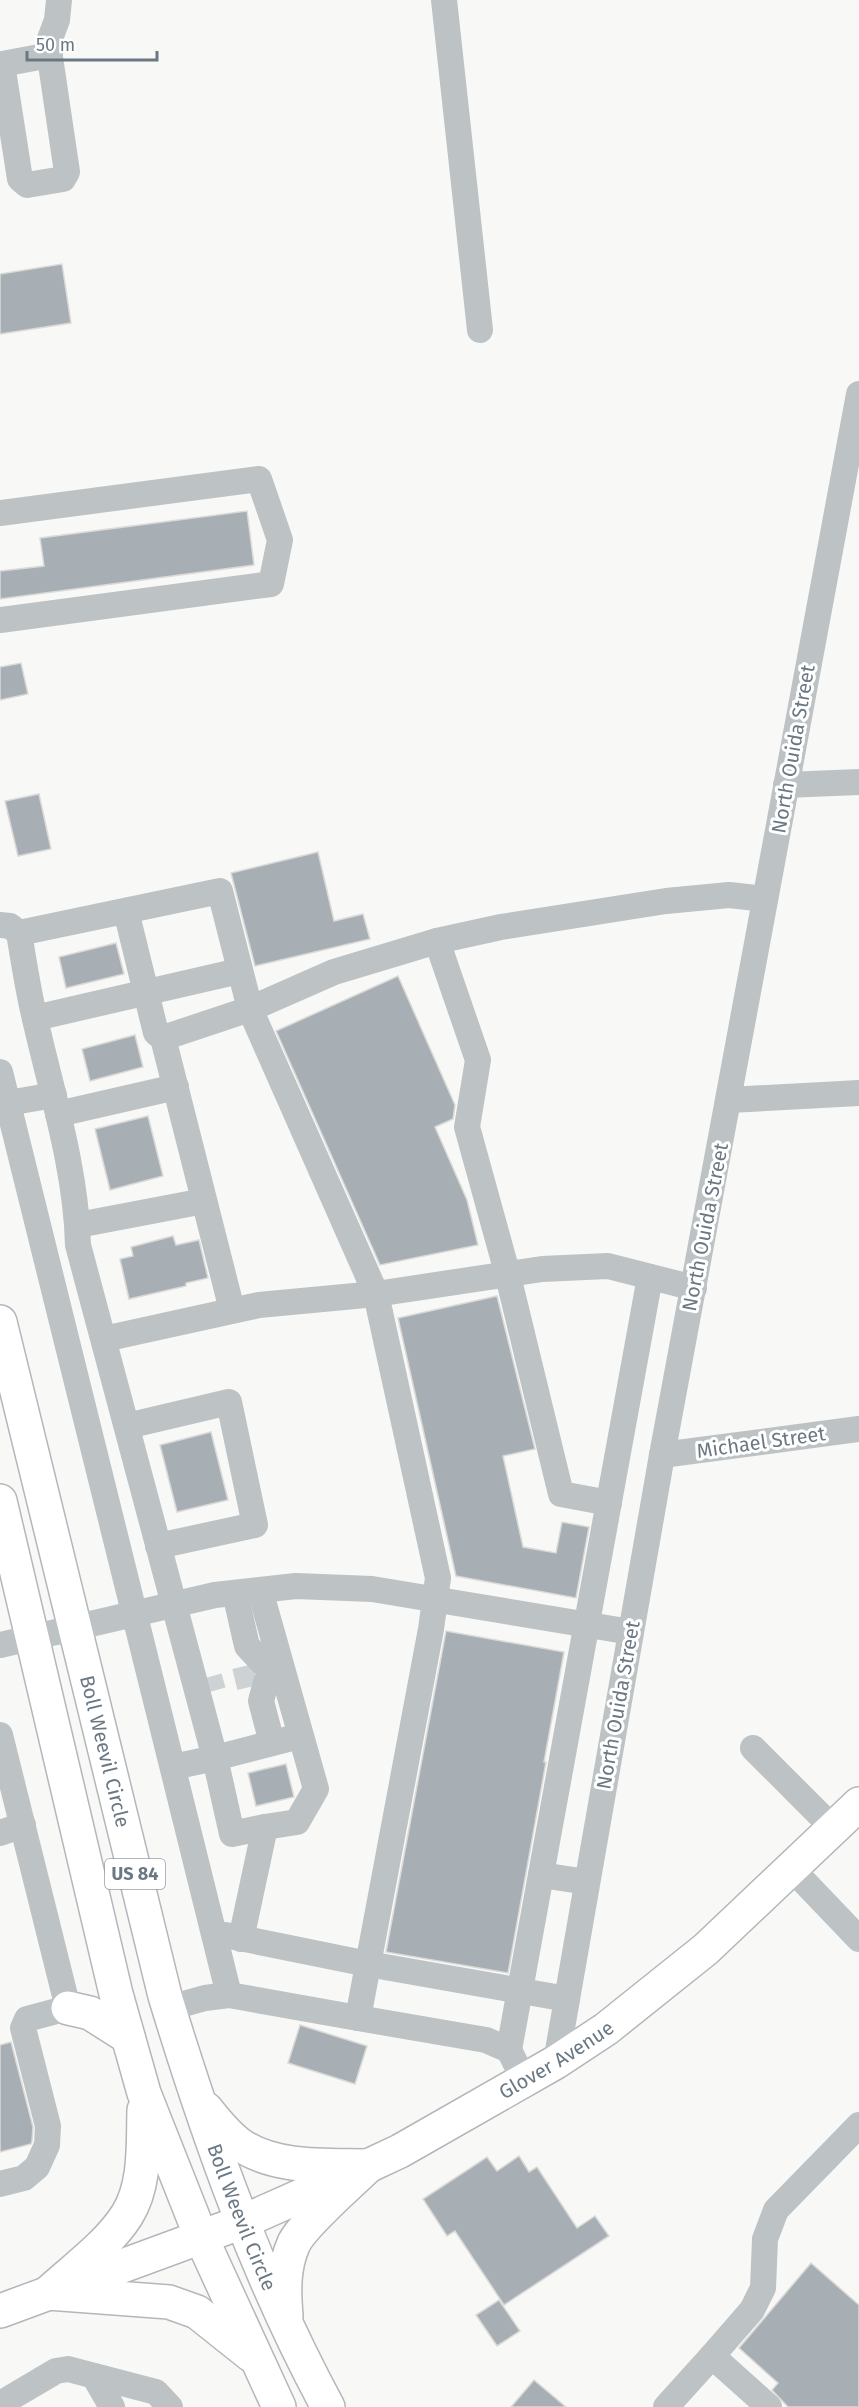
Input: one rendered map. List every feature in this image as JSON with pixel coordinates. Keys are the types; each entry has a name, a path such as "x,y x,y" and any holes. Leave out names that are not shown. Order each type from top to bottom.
{"main road":[{"name":"Boll Weevil Circle","path":"0,1322 169,2008 196,2097 264,2279 328,2407"},
{"name":"Boll Weevil Circle","path":"0,1501 111,1971 144,2093 201,2237 279,2407"},
{"name":"Glover Avenue","path":"0,2311 242,2222 368,2166 400,2151 556,2062 606,2029 706,1949 859,1804"},
{"path":"68,2008 102,1986 111,1971"},
{"path":"68,2008 90,2013 128,2037"},
{"path":"48,2294 110,2236 128,2214 137,2190 143,2160 144,2093"},
{"path":"196,2097 223,2130 241,2145 261,2156 295,2163 368,2166"},
{"path":"288,2330 283,2289 285,2272 295,2242 368,2166"},
{"path":"48,2294 169,2302 197,2312 258,2361"}],"street":[{"path":"50,55 1,64 5,113 20,179 27,185 63,179 67,172 50,55 48,44 57,20 59,0"},
{"path":"444,0 480,330"},
{"name":"North Ouida Street","path":"556,2062 662,1455 859,394"},
{"path":"0,513 259,479 279,540 271,584 0,620"},
{"path":"786,785 859,782"},
{"path":"247,1592 300,1736 316,1789 297,1822 232,1834 223,1756 211,1684 158,1546 78,1245 76,1202 56,1104 10,929 126,911 220,891 250,1009 376,1294 438,1578 358,2018"},
{"path":"163,1038 250,1009 334,972 437,941 501,927 666,901 729,896 765,899"},
{"path":"126,911 156,1033 163,1038 232,1310"},
{"path":"437,941 478,1060 467,1127 507,1272 561,1494 609,1503"},
{"path":"34,1018 239,971"},
{"path":"0,1072 229,1995"},
{"path":"8,1104 56,1104 176,1088"},
{"path":"729,1100 859,1093"},
{"path":"78,1225 204,1201"},
{"path":"104,1339 259,1305 376,1294 507,1272 608,1266 694,1288"},
{"path":"524,2080 509,2050 650,1277"},
{"path":"59,1310 94,1303"},
{"path":"127,1426 228,1402 255,1525 158,1546"},
{"name":"Michael Street","path":"662,1455 859,1429"},
{"path":"0,1645 181,1603 296,1586 372,1589 631,1632"},
{"path":"247,1592 255,1674 272,1743"},
{"path":"181,1603 223,1756"},
{"path":"173,1767 300,1736"},
{"path":"0,2184 24,2178 37,2167 47,2145 48,2126 23,2028 24,2024 27,2019 68,2008 11,1829 1,1743"},
{"path":"753,1748 834,1828"},
{"path":"241,1939 265,1827"},
{"path":"792,1869 859,1939"},
{"path":"540,1875 587,1882"},
{"path":"214,1933 368,1964 567,1999"},
{"path":"169,2008 206,1998 229,1995 486,2040 509,2050"},
{"path":"666,2407 752,2310 763,2288 765,2239 777,2210 859,2125"},
{"path":"712,2356 769,2407"},
{"path":"0,2404 56,2371 68,2368 156,2392 167,2401 170,2407"},
{"path":"94,2376 112,2407"}],"building":[{"path":"62,264 71,323 0,334 0,274"},
{"path":"247,511 254,565 0,599 0,571 44,566 40,538"},
{"path":"21,663 28,694 0,700 0,667"},
{"path":"39,794 51,849 18,856 5,801"},
{"path":"318,852 334,921 363,914 370,939 255,966 231,873"},
{"path":"116,943 124,974 66,988 59,957"},
{"path":"398,976 455,1105 453,1119 435,1127 467,1200 478,1245 380,1265 276,1031"},
{"path":"135,1035 143,1067 90,1081 82,1049"},
{"path":"148,1116 163,1176 110,1190 95,1129"},
{"path":"173,1236 176,1245 199,1240 208,1278 186,1283 186,1286 129,1299 120,1259 133,1256 131,1247"},
{"path":"497,1296 535,1449 503,1456 523,1547 556,1553 562,1522 589,1527 576,1598 456,1576 398,1318"},
{"path":"211,1432 228,1500 177,1512 160,1445"},
{"path":"446,1631 564,1652 508,1973 386,1952"},
{"path":"286,1764 294,1797 256,1806 248,1773"},
{"path":"300,2025 367,2046 355,2084 288,2063"},
{"path":"11,2042 33,2127 32,2141 31,2144 0,2152 0,2045"},
{"path":"519,2156 529,2172 537,2167 577,2228 595,2216 609,2236 504,2305 455,2231 447,2236 423,2199 487,2157 497,2171"},
{"path":"811,2263 859,2305 859,2407 788,2407 772,2390 778,2383 739,2348"},
{"path":"499,2300 520,2331 497,2346 476,2315"},
{"path":"534,2380 566,2407 511,2407"}],"tunnel":[{"path":"245,1666 250,1687"},
{"path":"209,1677 213,1691"}]}
